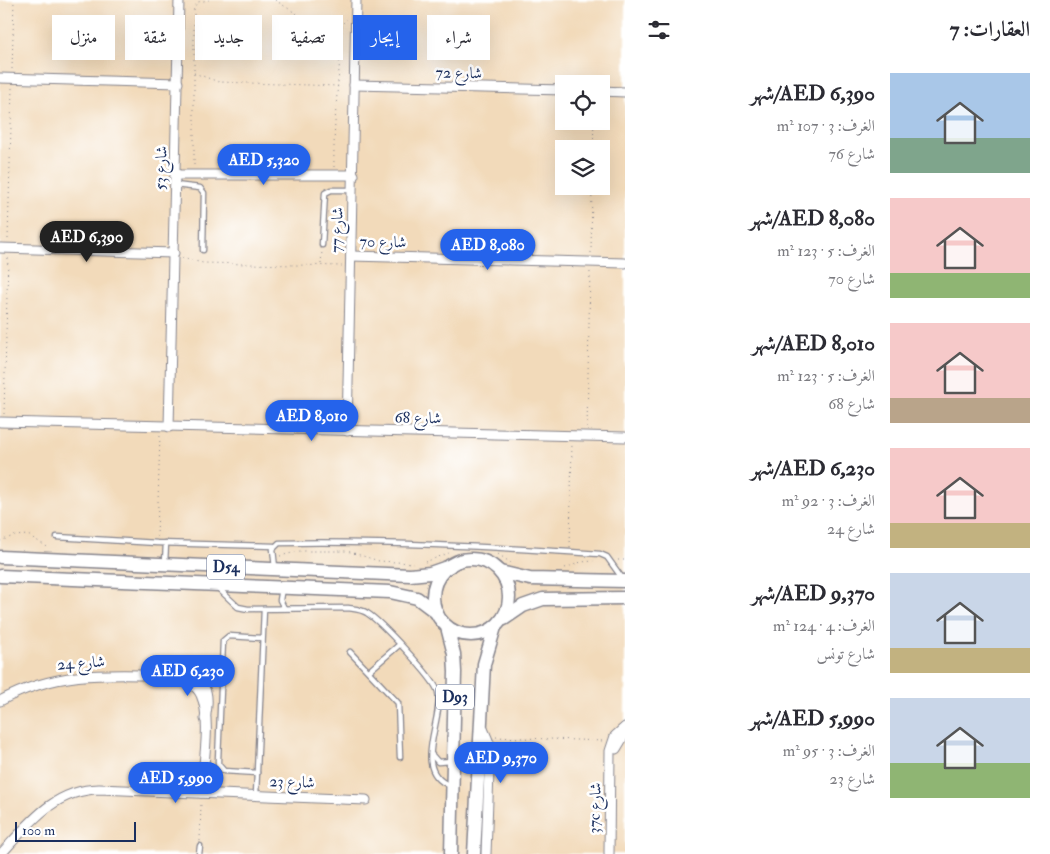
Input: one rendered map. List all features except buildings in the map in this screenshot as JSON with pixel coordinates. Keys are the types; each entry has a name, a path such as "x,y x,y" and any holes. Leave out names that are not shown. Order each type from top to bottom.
{"main road":[{"name":"D54","path":"0,557 165,564 275,564 416,575 437,571 449,559"},
{"path":"625,581 530,579 500,572 482,561 449,559 435,587 433,600 437,613 447,627 456,632 470,635 486,633 523,606 543,599 625,598"},
{"path":"498,624 508,609 509,596 500,572"},
{"name":"D54","path":"0,576 404,594 417,598 437,613"},
{"name":"D93","path":"474,854 484,664 498,624"},
{"name":"D93","path":"447,627 455,663 451,854"}],"street":[{"name":"شارع 53","path":"165,427 177,175 179,0"},
{"name":"شارع 77","path":"356,0 356,15"},
{"name":"شارع 77","path":"347,431 354,174 355,60"},
{"path":"0,78 178,83"},
{"name":"شارع 72","path":"354,86 555,90"},
{"path":"610,91 625,92"},
{"path":"177,175 354,174"},
{"path":"4,248 174,254"},
{"name":"شارع 70","path":"351,261 625,263"},
{"name":"شارع 68","path":"2,422 625,437"},
{"name":"شارع 24","path":"0,701 39,683 66,677 87,675 168,677 186,682 198,691 202,700 205,719 201,793"},
{"path":"480,723 488,737 490,749 486,854"},
{"name":"37c شارع","path":"609,854 612,763 610,751 613,741 623,733"},
{"name":"37c شارع","path":"612,763 623,733"},
{"name":"شارع 23","path":"2,851 43,809 72,792 99,789 366,800"}],"lane":[{"path":"175,186 200,188 204,194 203,250"},
{"path":"322,245 325,193 331,190 353,190"},
{"path":"57,537 157,543 274,546 282,543 442,544 600,554 609,560 625,581"},
{"path":"165,564 166,543"},
{"path":"274,546 275,564"},
{"path":"214,585 238,607 248,610 284,608 361,610 376,620 434,682 438,694 430,753 434,770 443,781 453,787"},
{"path":"282,588 280,600 284,608"},
{"path":"256,795 264,609"},
{"path":"257,773 224,771 218,764 218,760 223,641 230,636 262,638"},
{"path":"369,671 399,645"},
{"path":"350,652 398,703 400,757"},
{"path":"430,753 438,762 454,761"},
{"path":"199,854 200,846"}],"path":[{"path":"2,422 4,248 14,0"},
{"path":"194,176 192,72 194,7 198,2 209,0"},
{"path":"275,0 299,15"},
{"path":"334,173 333,136 340,60"},
{"path":"192,72 219,82 339,86"},
{"path":"586,436 592,195"},
{"path":"321,265 322,245"},
{"path":"174,254 188,260 203,263 321,265 351,261"},
{"path":"157,543 165,427"},
{"path":"570,552 572,436"},
{"path":"0,541 24,535 33,537 44,547 54,548"},
{"path":"487,546 517,566"},
{"path":"275,564 300,550 346,551 379,562 420,563 449,559"},
{"path":"559,570 585,561 609,560"},
{"path":"488,737 613,741"},
{"path":"200,846 201,793"}]}
